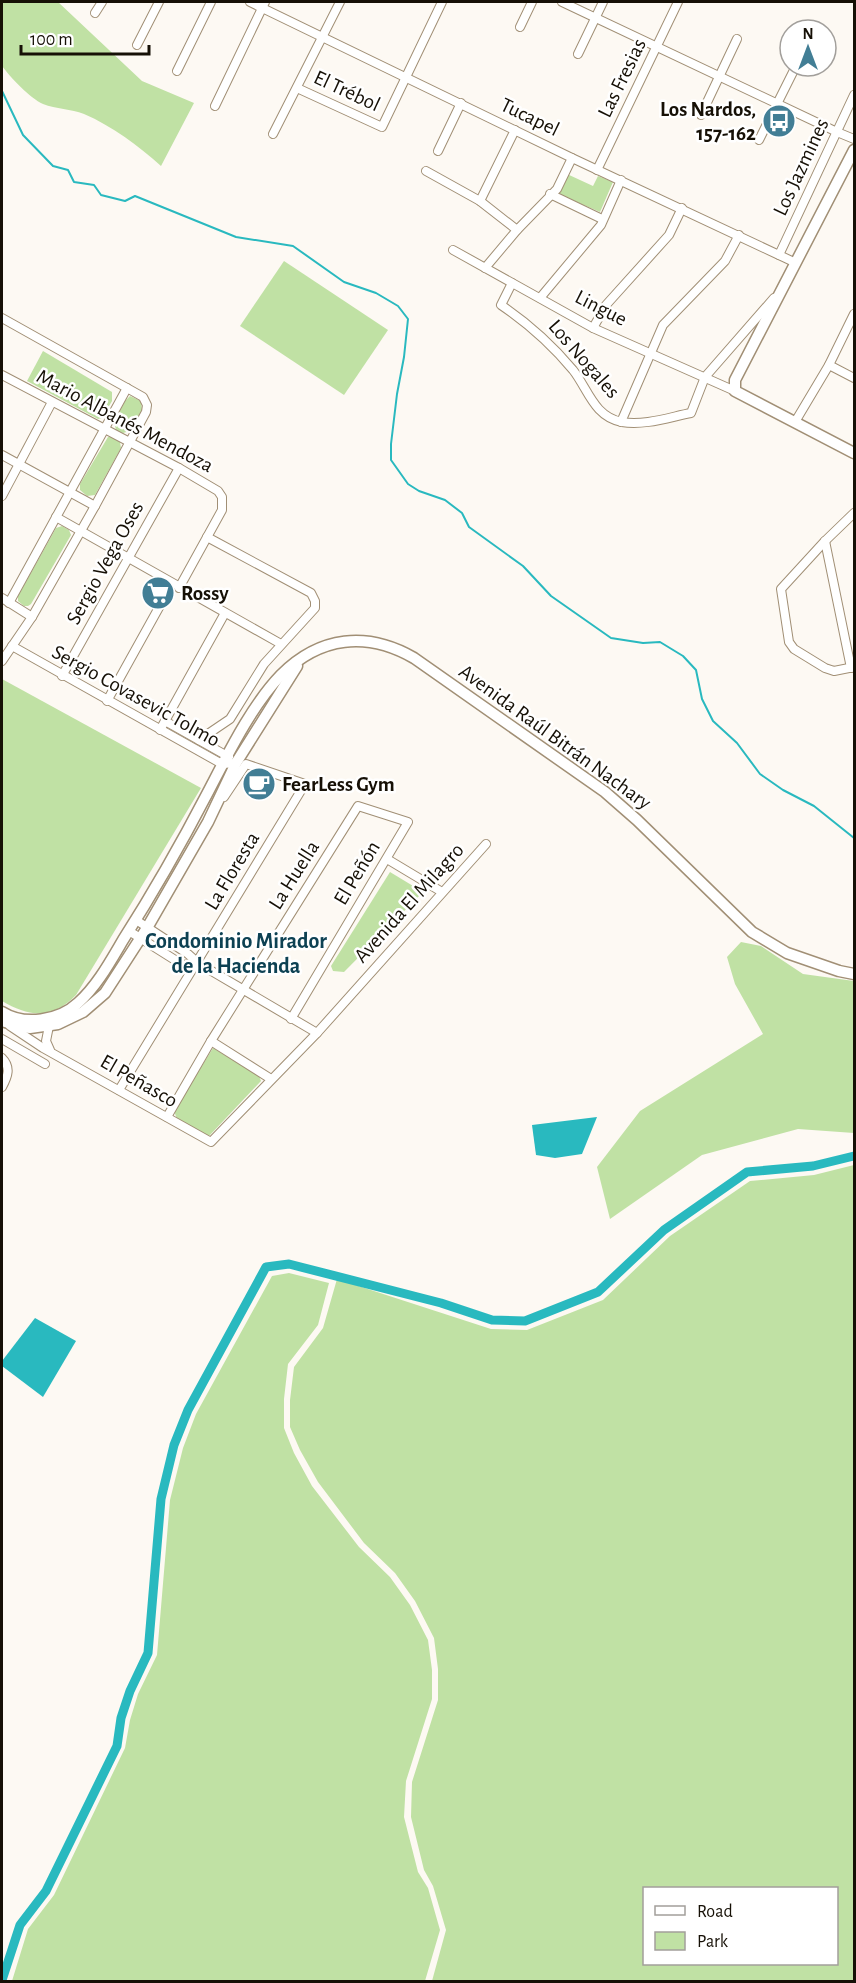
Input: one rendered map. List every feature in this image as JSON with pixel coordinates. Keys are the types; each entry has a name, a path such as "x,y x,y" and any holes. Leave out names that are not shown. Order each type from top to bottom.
{"main road":[{"name":"Los Nogales","path":"735,388 735,380 855,150"},
{"name":"Lingue","path":"735,388 855,453"},
{"name":"Avenida Raúl Bitrán Nachary","path":"3,1019 41,1019 58,1015 78,1004 97,982 136,920 224,760 272,686 283,673 302,658 328,645 356,640 377,642 404,652 605,792 752,932 787,953 839,971 855,974"},
{"path":"3,1019 21,1027 49,1026 75,1017 98,1001 147,928 302,658"}],"street":[{"path":"95,13 102,2"},
{"path":"137,45 159,2"},
{"path":"177,71 211,2"},
{"name":"Tucapel","path":"250,2 264,4 323,36 572,158 796,263"},
{"path":"273,134 340,2"},
{"path":"406,76 442,2"},
{"path":"520,27 532,2"},
{"path":"562,2 855,139"},
{"path":"578,54 603,2"},
{"name":"Las Fresias","path":"597,170 678,2"},
{"path":"215,106 264,4"},
{"path":"701,115 737,39"},
{"name":"El Trébol","path":"297,88 382,127 406,76"},
{"path":"759,140 790,78"},
{"name":"Los Jazmines","path":"779,255 855,95"},
{"path":"438,151 461,103"},
{"path":"480,201 515,130"},
{"path":"485,268 517,230 557,189 572,158"},
{"path":"426,171 480,201 517,230"},
{"path":"540,298 601,225 621,180"},
{"path":"550,194 602,219"},
{"path":"593,328 606,305 669,235 682,208"},
{"path":"621,422 663,325 725,261 739,236"},
{"name":"Lingue","path":"453,250 593,328 735,388"},
{"name":"Los Nogales","path":"512,283 501,305 525,322 573,371 594,406 607,416 621,422 640,422 691,413 705,377 783,288"},
{"path":"795,422 829,365 854,315"},
{"path":"2,318 143,397 147,405 146,412 95,507 32,617 2,661"},
{"path":"829,365 855,378"},
{"name":"Mario Albanés Mendoza","path":"2,376 179,468 218,491 222,496 222,510 207,537 107,700"},
{"path":"32,617 5,601 56,518 127,388"},
{"path":"2,496 52,402"},
{"path":"2,455 95,507"},
{"name":"Sergio Vega Oses","path":"62,676 179,468"},
{"path":"825,542 853,667 834,671 825,669 794,649 789,642 781,589 825,542 855,513"},
{"path":"56,518 281,644"},
{"path":"200,740 230,719 264,664 315,608 315,601 311,593 207,537"},
{"path":"160,730 225,613"},
{"name":"Sergio Covasevic Tolmo","path":"12,646 160,730 224,760 241,763"},
{"name":"Sergio Covasevic Tolmo","path":"165,721 200,740 224,760"},
{"name":"La Floresta","path":"119,1090 305,784 241,763"},
{"name":"El Peñón","path":"291,1019 408,822 358,806"},
{"name":"La Huella","path":"167,1117 242,990 358,806"},
{"name":"Avenida El Milagro","path":"211,1142 317,1033 486,844"},
{"path":"387,859 442,892"},
{"path":"136,920 198,963 317,1033"},
{"path":"129,931 183,965 198,963"},
{"name":"El Peñasco","path":"3,1019 19,1033 211,1142"},
{"path":"49,1026 46,1041 50,1050"},
{"path":"2,1039 45,1064"},
{"path":"211,1041 271,1079"},
{"path":"2,1058 8,1070 2,1087"}],"green space":[{"path":"2,2 58,2 142,81 194,103 161,166 105,124 79,112 43,104 16,82 2,66"},
{"path":"567,174 593,186 598,176 613,182 600,212 558,194"},
{"path":"284,261 388,330 344,395 240,326"},
{"path":"43,351 112,392 112,401 102,418 98,419 27,381"},
{"path":"130,396 141,401 142,410 130,431 123,433 116,430 114,422"},
{"path":"108,437 114,437 120,442 121,448 95,495 87,496 80,490 80,484"},
{"path":"62,526 69,530 71,535 31,604 24,606 18,601 18,596 56,528"},
{"path":"2,679 201,788 76,995 58,1009 49,1012 31,1013 2,1001"},
{"path":"390,872 423,892 344,972 333,971 331,966"},
{"path":"741,942 761,946 803,974 854,981 854,1133 798,1129 702,1155 610,1219 597,1167 640,1111 763,1034 735,984 727,957"},
{"path":"213,1048 259,1076 261,1081 209,1136 177,1119 174,1111"},
{"path":"854,1165 854,1981 432,1981 446,1930 433,1886 424,1870 411,1817 412,1782 438,1700 438,1669 434,1638 415,1601 395,1573 364,1543 318,1482 300,1450 290,1427 294,1367 323,1328 337,1279 491,1329 527,1330 603,1300 670,1236 750,1181 814,1175"},
{"path":"289,1273 329,1283 318,1325 288,1364 284,1399 284,1428 294,1453 312,1486 359,1547 390,1577 410,1605 428,1640 432,1670 432,1699 406,1781 404,1817 418,1872 428,1888 440,1930 425,1981 12,1981 28,1929 54,1895 125,1748 138,1694 157,1655 170,1500 183,1448 196,1414 272,1276"}],"water":[{"path":"597,1117 582,1154 555,1158 536,1155 532,1125"},
{"path":"35,1318 76,1341 43,1397 2,1366 2,1361"}],"waterway":[{"path":"2,91 23,135 53,166 68,170 74,182 94,185 101,195 125,201 135,196 236,237 293,246 344,282 376,293 398,306 408,319 397,394 391,460 408,484 419,491 445,500 462,513 469,527 523,566 551,596 611,638 643,643 660,642 683,656 696,670 702,699 713,721 737,743 760,774 783,790 814,806 854,838"},
{"path":"2,1980 20,1925 46,1891 117,1746 121,1718 130,1691 148,1653 161,1499 174,1445 188,1410 266,1267 289,1264 441,1303 492,1320 525,1321 598,1292 664,1230 747,1172 813,1166 854,1156"}],"place":[{"name":"Los Nardos, 157-162","path":"779,121"},
{"name":"Rossy","path":"158,593"},
{"name":"FearLess Gym","path":"259,784"}],"district":[{"name":"Condominio Mirador de la Hacienda","path":"236,954"}]}
